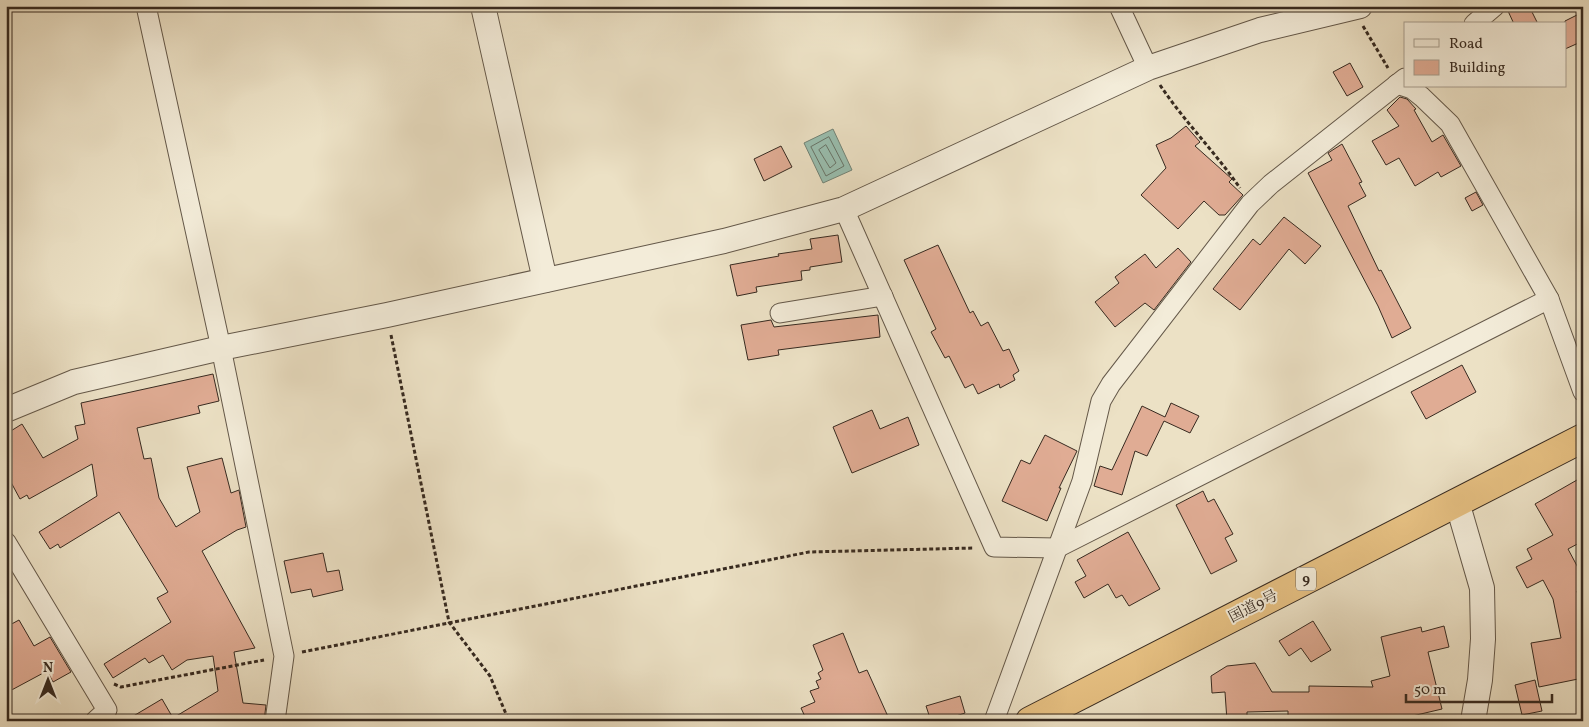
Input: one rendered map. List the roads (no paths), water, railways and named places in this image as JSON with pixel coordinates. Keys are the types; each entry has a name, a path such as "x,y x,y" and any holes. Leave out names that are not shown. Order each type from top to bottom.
{"highway":[{"name":"国道9号","path":"1030,721 1583,438"}],"street":[{"path":"146,6 284,656 275,721"},
{"path":"483,6 545,280"},
{"path":"1120,6 1148,68"},
{"path":"1476,22 1495,6"},
{"path":"6,410 74,382 220,348 387,316 724,241 844,209 1148,68 1260,30 1356,7"},
{"path":"994,721 1082,481 1101,401 1111,384 1250,204 1271,184 1401,81"},
{"path":"1410,88 1422,97 1450,124 1549,299 1583,392"},
{"path":"844,209 994,547 1057,548 1549,299"},
{"path":"780,314 883,296"},
{"path":"1457,502 1482,588 1482,647 1473,721"},
{"path":"6,542 107,710 95,721"}],"water":[{"path":"833,129 852,170 823,183 804,143"}]}
